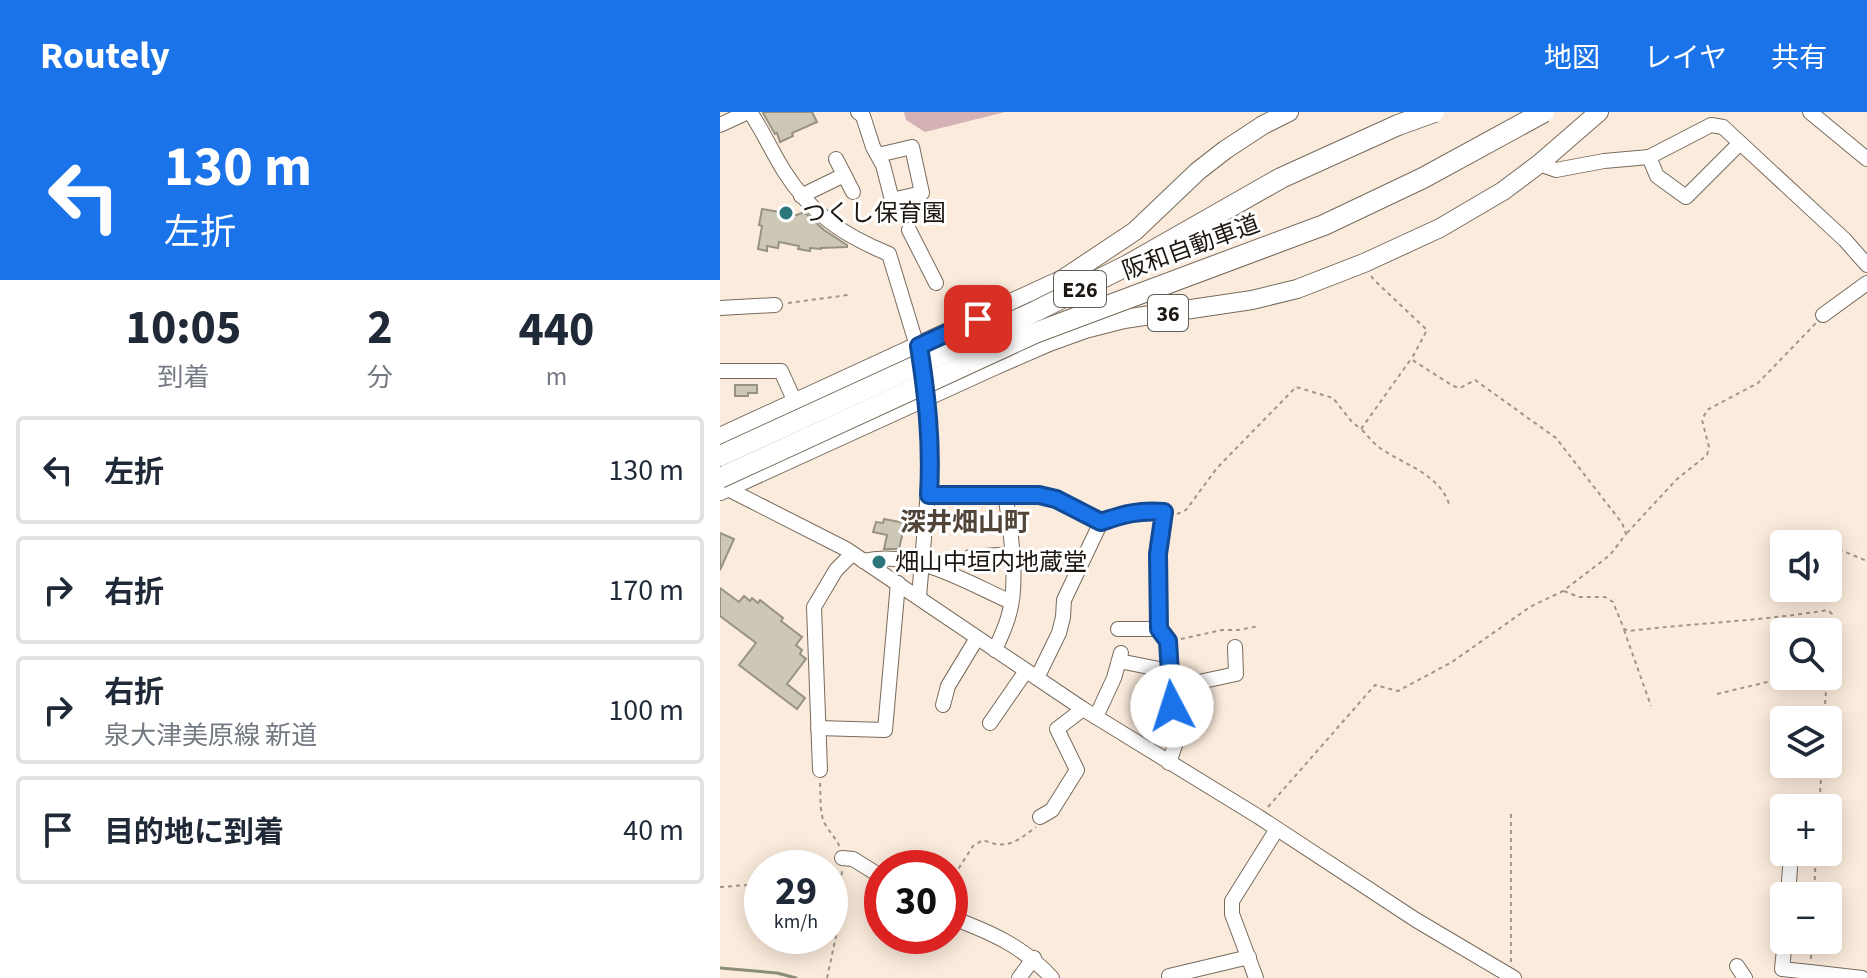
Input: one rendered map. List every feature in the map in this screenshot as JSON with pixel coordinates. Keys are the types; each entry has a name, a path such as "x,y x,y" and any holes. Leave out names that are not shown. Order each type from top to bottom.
{"highway":[{"name":"阪和自動車道","path":"720,456 1036,311 1128,265 1281,178 1434,112"},
{"name":"阪和自動車道","path":"721,485 1035,333 1324,225 1423,178 1544,112"}],"main road":[{"path":"720,437 1063,279 1135,231 1198,171 1225,150 1289,112"},
{"name":"36","path":"721,485 1085,329 1124,319 1252,300 1297,289 1364,263 1440,228 1503,191 1599,112"}],"street":[{"path":"724,120 749,112 801,196 820,216 857,241 889,254 919,346 927,397 931,455 919,597"},
{"path":"858,112 863,116 878,155"},
{"path":"1810,112 1867,159"},
{"path":"1539,164 1556,170 1649,157 1711,125 1723,127 1845,240 1867,265"},
{"path":"1649,157 1657,176 1686,197 1740,143"},
{"path":"836,159 853,192"},
{"path":"801,196 844,175"},
{"path":"909,230 936,283"},
{"path":"890,259 916,245"},
{"path":"1823,315 1867,283"},
{"path":"720,308 775,305"},
{"path":"720,371 781,371 795,402"},
{"path":"721,485 846,549 1090,713 1511,977"},
{"path":"995,650 1011,602 1013,554 1005,493"},
{"path":"929,495 1039,495 1056,499 1101,522"},
{"path":"990,723 1032,674 1059,633 1064,600 1101,522 1130,512 1164,512 1158,554 1176,742 1169,763"},
{"path":"970,557 1013,554"},
{"path":"820,770 814,607 836,570 858,558 897,558 923,564 1011,602"},
{"path":"818,728 885,730 898,583"},
{"path":"1118,629 1164,635"},
{"path":"943,705 948,686 977,638"},
{"path":"1171,688 1236,674 1235,647"},
{"path":"1037,823 1052,810 1077,770 1057,729 1090,713 1114,678 1120,657 1169,671"},
{"path":"1256,978 1232,914 1232,901 1277,829"},
{"path":"1789,882 1790,868"},
{"path":"968,924 1022,949 1052,978"},
{"path":"1784,954 1782,969 1810,975 1859,978"},
{"path":"1019,978 1032,957"},
{"path":"1169,976 1249,957"}],"path":[{"path":"1361,429 1411,359 1427,330 1374,280 1364,263"},
{"path":"775,305 848,295"},
{"path":"1259,817 1375,685 1398,691 1452,662 1530,607 1563,591 1610,555 1676,480 1707,455 1709,447 1702,420 1707,410 1758,383 1823,315"},
{"path":"1411,359 1453,386 1460,388 1475,380 1556,438 1622,523 1626,534"},
{"path":"1164,512 1177,515 1186,510 1217,468 1296,387 1333,398 1352,422 1379,447 1427,476 1448,497 1450,507"},
{"path":"1842,551 1867,561"},
{"path":"1563,591 1579,597 1605,597 1613,602 1651,706"},
{"path":"1624,629 1629,631 1828,610 1832,618"},
{"path":"1164,635 1259,626"},
{"path":"1717,694 1770,681"},
{"path":"820,770 822,816 840,850"},
{"path":"1511,814 1511,977"},
{"path":"968,854 983,840 999,846 1012,843 1037,823"},
{"path":"720,887 744,885"},
{"path":"827,978 832,954"},
{"path":"1810,975 1811,954"}],"shaded area":[{"path":"904,112 1005,112 925,132 906,120"}],"building":[{"path":"812,112 817,122 780,142 763,113"},
{"path":"762,209 797,215 804,212 847,247 810,248 810,251 779,242 778,248 767,246 767,251 758,249"},
{"path":"735,385 757,385 757,393 735,396"},
{"path":"884,519 905,523 899,549 884,549 887,535 873,532 876,522 883,523"},
{"path":"720,533 734,539 720,570"},
{"path":"720,588 739,602 744,596 758,603 760,600 802,637 796,645 806,659 787,684 805,698 797,709 739,665 756,643 720,616"}],"waterway":[{"path":"720,968 777,973 796,978"}],"place":[{"name":"つくし保育園","path":"786,213"},
{"name":"畑山中垣内地蔵堂","path":"879,562"}],"district":[{"name":"深井畑山町","path":"965,522"}],"route":[{"path":"978,319 919,346 931,455 929,495 1039,495 1056,499 1101,522 1130,512 1164,512 1158,554 1159,629 1168,641 1172,706"}]}
